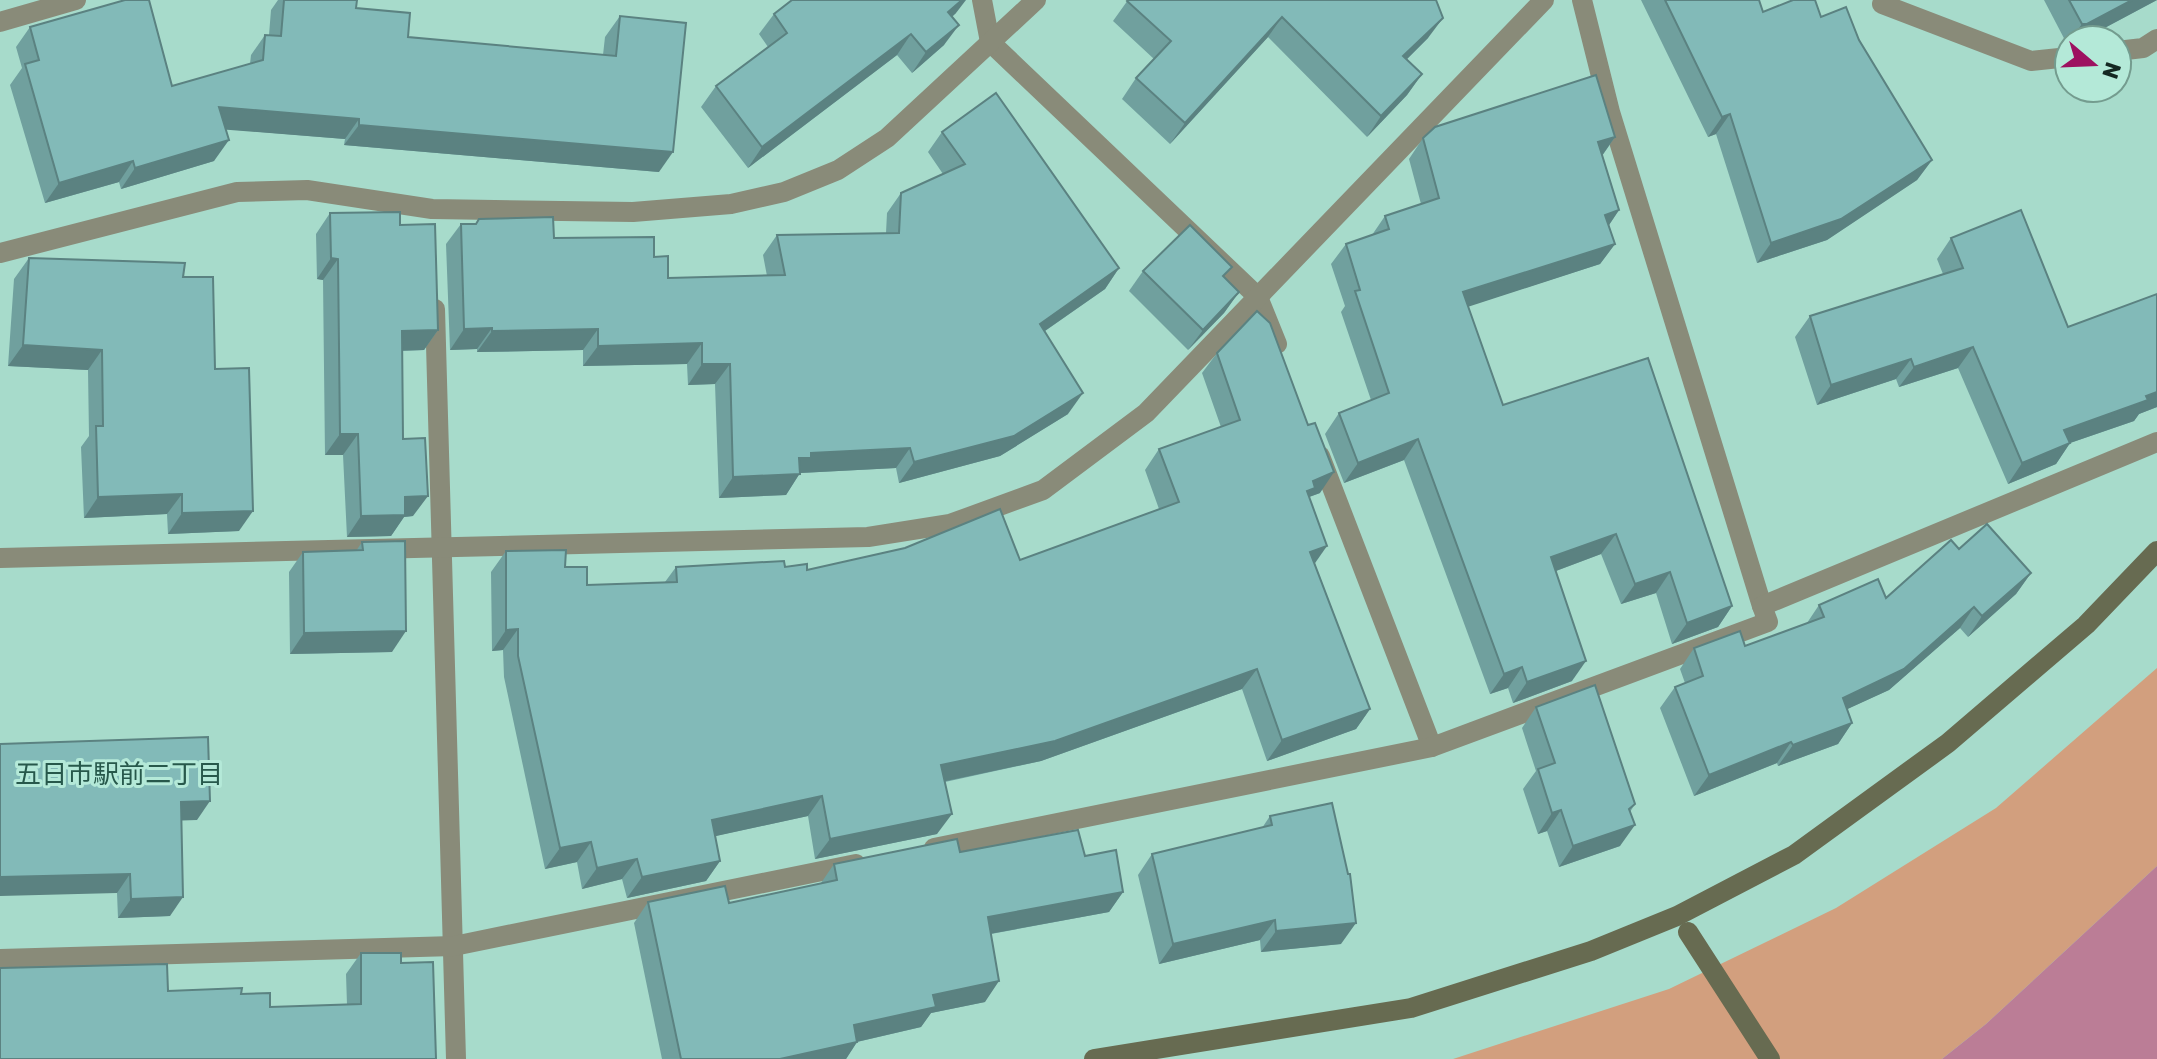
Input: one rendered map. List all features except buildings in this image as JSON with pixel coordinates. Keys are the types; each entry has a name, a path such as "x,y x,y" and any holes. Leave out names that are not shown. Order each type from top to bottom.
{"street":[{"path":"0,22 76,0"},
{"path":"982,0 990,42 1258,297 1286,370"},
{"path":"0,253 237,192 307,190 432,216 633,212 731,204 784,192 838,170 887,138 1036,0"},
{"path":"0,558 868,537 950,524 1043,490 1146,413 1544,0"},
{"path":"920,851 1432,747 1768,622 1610,112 1582,0"},
{"path":"1882,4 2031,61 2053,59"},
{"path":"2133,49 2143,48 2157,39"},
{"path":"434,285 444,545 456,1059"},
{"path":"1315,442 1432,747"},
{"path":"1762,606 2157,442"},
{"path":"1094,1059 1411,1008 1682,924 1794,855 1948,743 2086,625 2157,551"},
{"path":"0,959 454,946 873,861"},
{"path":"1682,924 1770,1059"}],"shaded area":[{"path":"2157,668 2157,866 1986,1024 1942,1059 1453,1059 1669,989 1836,908 1996,808"},
{"path":"2157,866 2157,1059 1942,1059 1986,1024"}],"district":[{"name":"五日市駅前二丁目","path":"119,774"}]}
